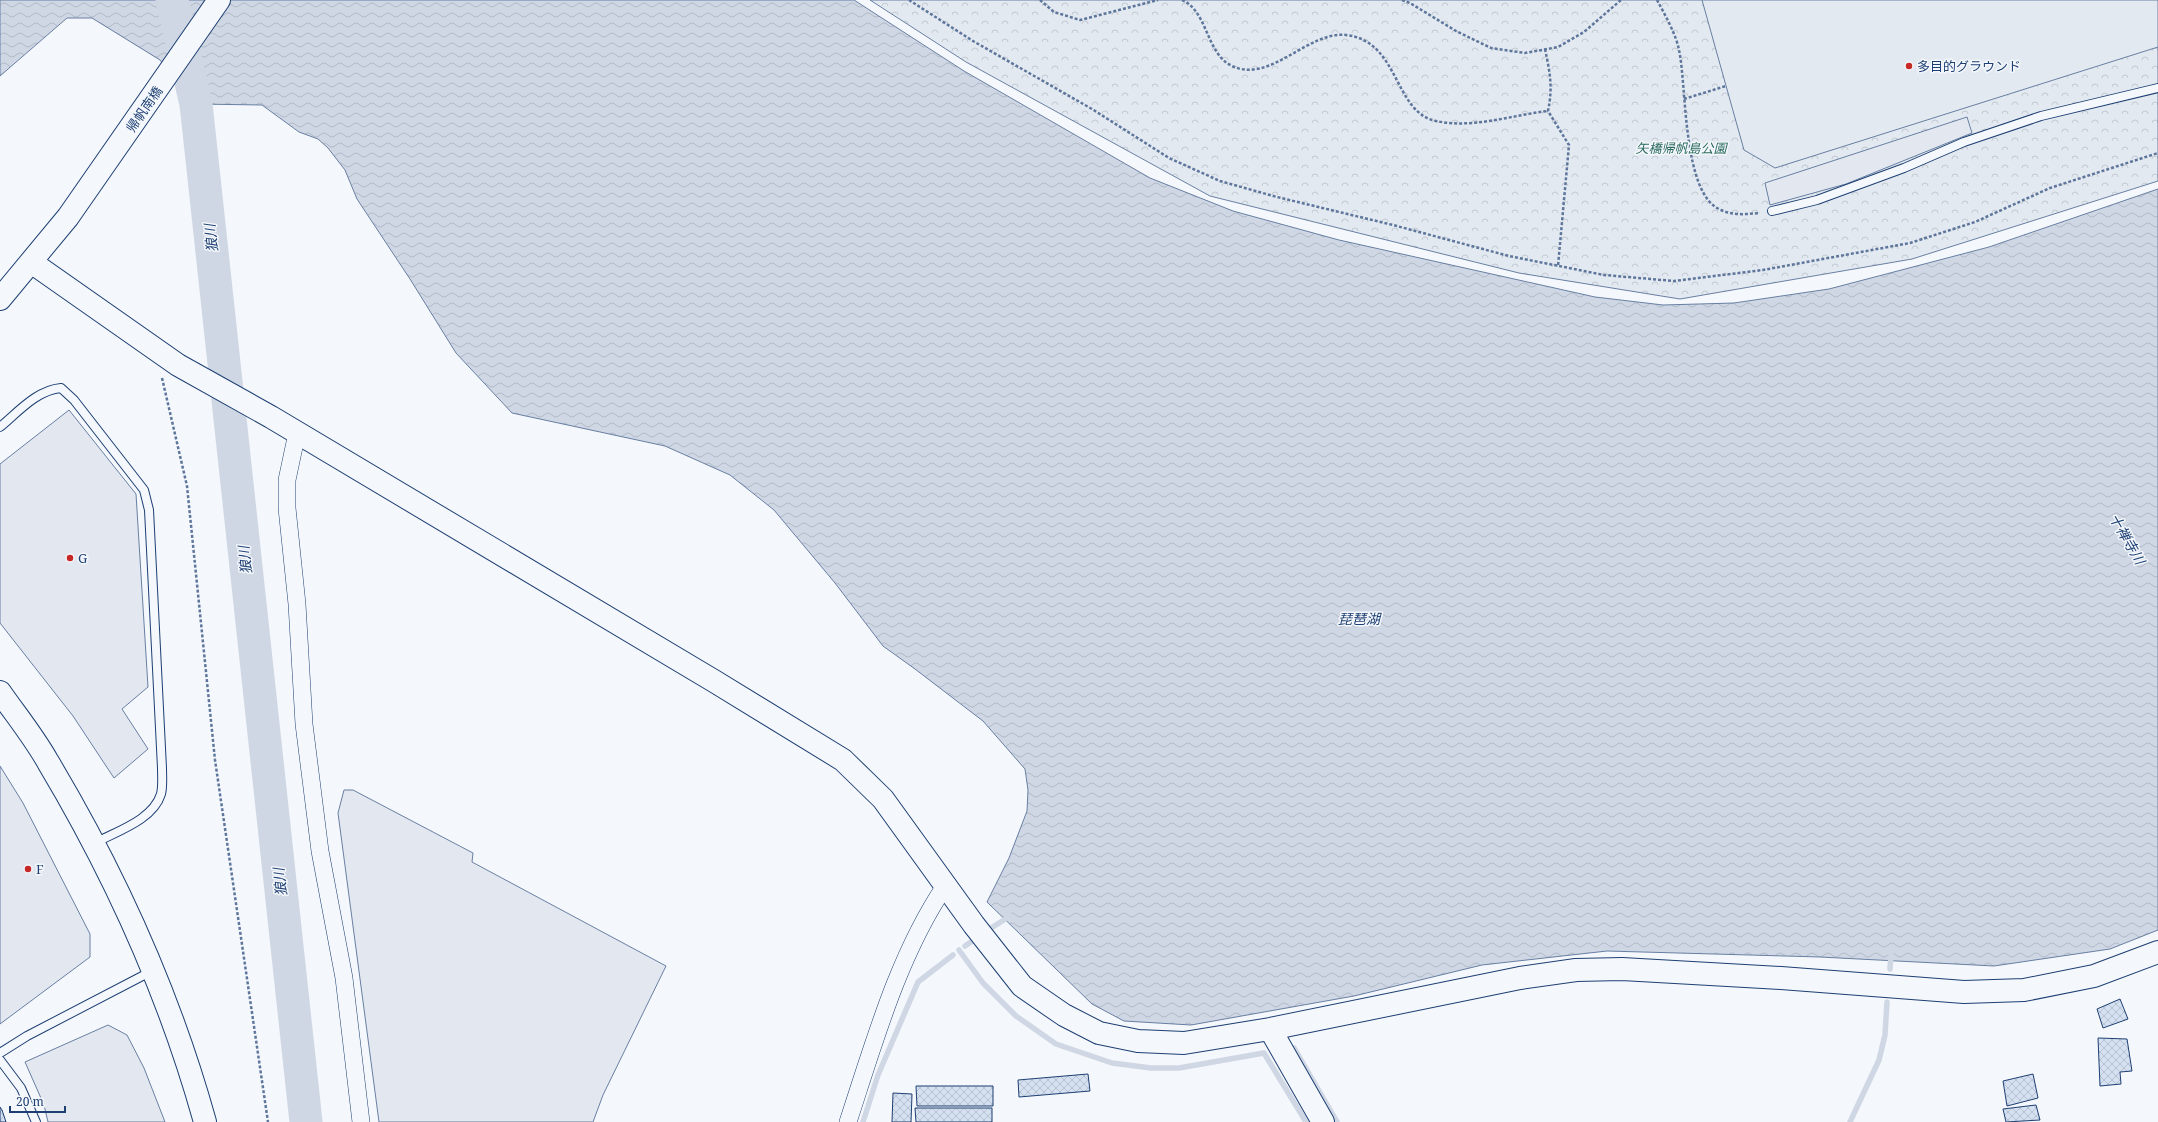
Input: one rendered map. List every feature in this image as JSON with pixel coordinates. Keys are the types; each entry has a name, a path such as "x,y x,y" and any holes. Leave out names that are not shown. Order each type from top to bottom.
{"street":[{"name":"帰帆南橋","path":"0,299 68,217 219,0"},
{"path":"30,262 160,354 271,417 701,673 843,760 883,800 974,925 1022,986 1064,1015 1099,1033 1138,1042 1184,1044 1270,1029 1520,978 1576,970 1630,969 1781,978 1964,992 2024,990 2094,976 2158,952"},
{"path":"296,433 287,480 287,508 297,604 304,724 320,851 344,978 361,1122"},
{"path":"0,692 48,761 94,844 132,920 177,1032 205,1122"},
{"path":"848,1122 905,961 928,910 945,886"},
{"path":"1270,1029 1323,1122"}],"lane":[{"path":"1772,211 1817,200 1904,168 1964,142 2041,116 2158,88"},
{"path":"0,427 38,396 49,389 61,388 74,400 135,477 144,490 149,510 162,768 161,792 156,806 146,816 94,844"},
{"path":"0,1053 27,1036 153,971"},
{"path":"0,1060 21,1088 36,1122"}],"path":[{"path":"909,0 980,45 1092,109 1169,158 1220,181 1277,197 1393,224 1509,256 1604,274 1674,281 1763,270 1910,243 1976,222 2050,188 2158,152"},
{"path":"1040,0 1054,12 1080,20 1158,0"},
{"path":"1182,0 1191,4 1218,53 1231,66 1248,70 1266,67 1324,38 1346,35 1370,43 1388,62 1407,99 1419,114 1436,121 1465,123 1488,121 1548,111"},
{"path":"1402,0 1491,48 1525,53 1558,47 1584,32 1621,0"},
{"path":"1657,0 1679,49 1690,148 1697,179 1706,196 1720,210 1739,215 1772,211"},
{"path":"1545,49 1552,87 1548,111 1569,145 1558,266"},
{"path":"1684,99 1726,86"},
{"path":"160,354 161,374 187,486 215,760 268,1122"}],"green space":[{"name":"矢橋帰帆島公園","path":"870,0 2158,0 2158,181 1912,259 1680,299 1519,273 1210,196 966,62"},
{"name":"多目的グラウンド","path":"1702,0 2158,0 2158,47 1775,168 1744,150"}],"shaded area":[{"path":"1967,117 1972,133 1846,184 1770,205 1765,183"},
{"name":"G","path":"69,410 136,494 148,687 122,709 148,749 114,778 73,716 0,623 0,464"},
{"name":"F","path":"0,766 23,803 90,934 90,957 0,1024"},
{"path":"344,790 353,790 473,853 472,862 666,966 603,1095 593,1122 379,1122 338,813"},
{"path":"108,1025 127,1035 144,1068 165,1122 48,1122 44,1105 25,1062"}],"water":[{"name":"琵琶湖","path":"0,0 854,0 964,71 1150,178 1233,211 1339,240 1595,297 1663,305 1734,303 1829,289 1989,247 2158,189 2158,930 2110,949 1994,966 1820,957 1607,951 1482,965 1354,996 1191,1025 1124,1021 1092,1004 987,902 1009,858 1027,811 1028,790 1025,769 983,721 883,646 835,583 774,510 730,475 665,446 512,413 456,353 410,279 357,199 345,170 328,148 318,139 299,132 262,105 196,104 160,60 92,18 67,18 0,76"}],"building":[{"path":"2120,999 2128,1019 2103,1028 2097,1009"},
{"path":"2098,1038 2127,1039 2132,1071 2120,1072 2121,1084 2100,1086"},
{"path":"1088,1074 1090,1091 1019,1097 1018,1080"},
{"path":"2033,1074 2038,1098 2007,1106 2003,1081"},
{"path":"916,1086 993,1086 993,1106 917,1106"},
{"path":"893,1093 912,1094 911,1122 892,1122"},
{"path":"2036,1105 2040,1120 2006,1122 2003,1109"},
{"path":"0,1107 2,1110 6,1122 0,1122"},
{"path":"915,1108 992,1108 992,1122 916,1122"}],"waterway":[{"name":"狼川","path":"172,0 196,104 306,1122"},
{"path":"985,932 1010,916"},
{"path":"965,946 978,937"},
{"path":"959,950 983,983 1016,1016 1056,1044 1112,1063 1151,1068 1179,1068 1264,1053 1306,1122"},
{"path":"1890,969 1891,954"},
{"path":"863,1122 878,1075 918,982 953,955"},
{"path":"1850,1122 1879,1060 1885,1035 1887,1002"},
{"path":"1294,1048 1337,1122"}],"place":[{"name":"多目的グラウンド","path":"1909,66"},
{"name":"G","path":"70,558"},
{"name":"F","path":"28,869"}],"water label":[{"name":"十禅寺川","path":"2127,539"}]}
